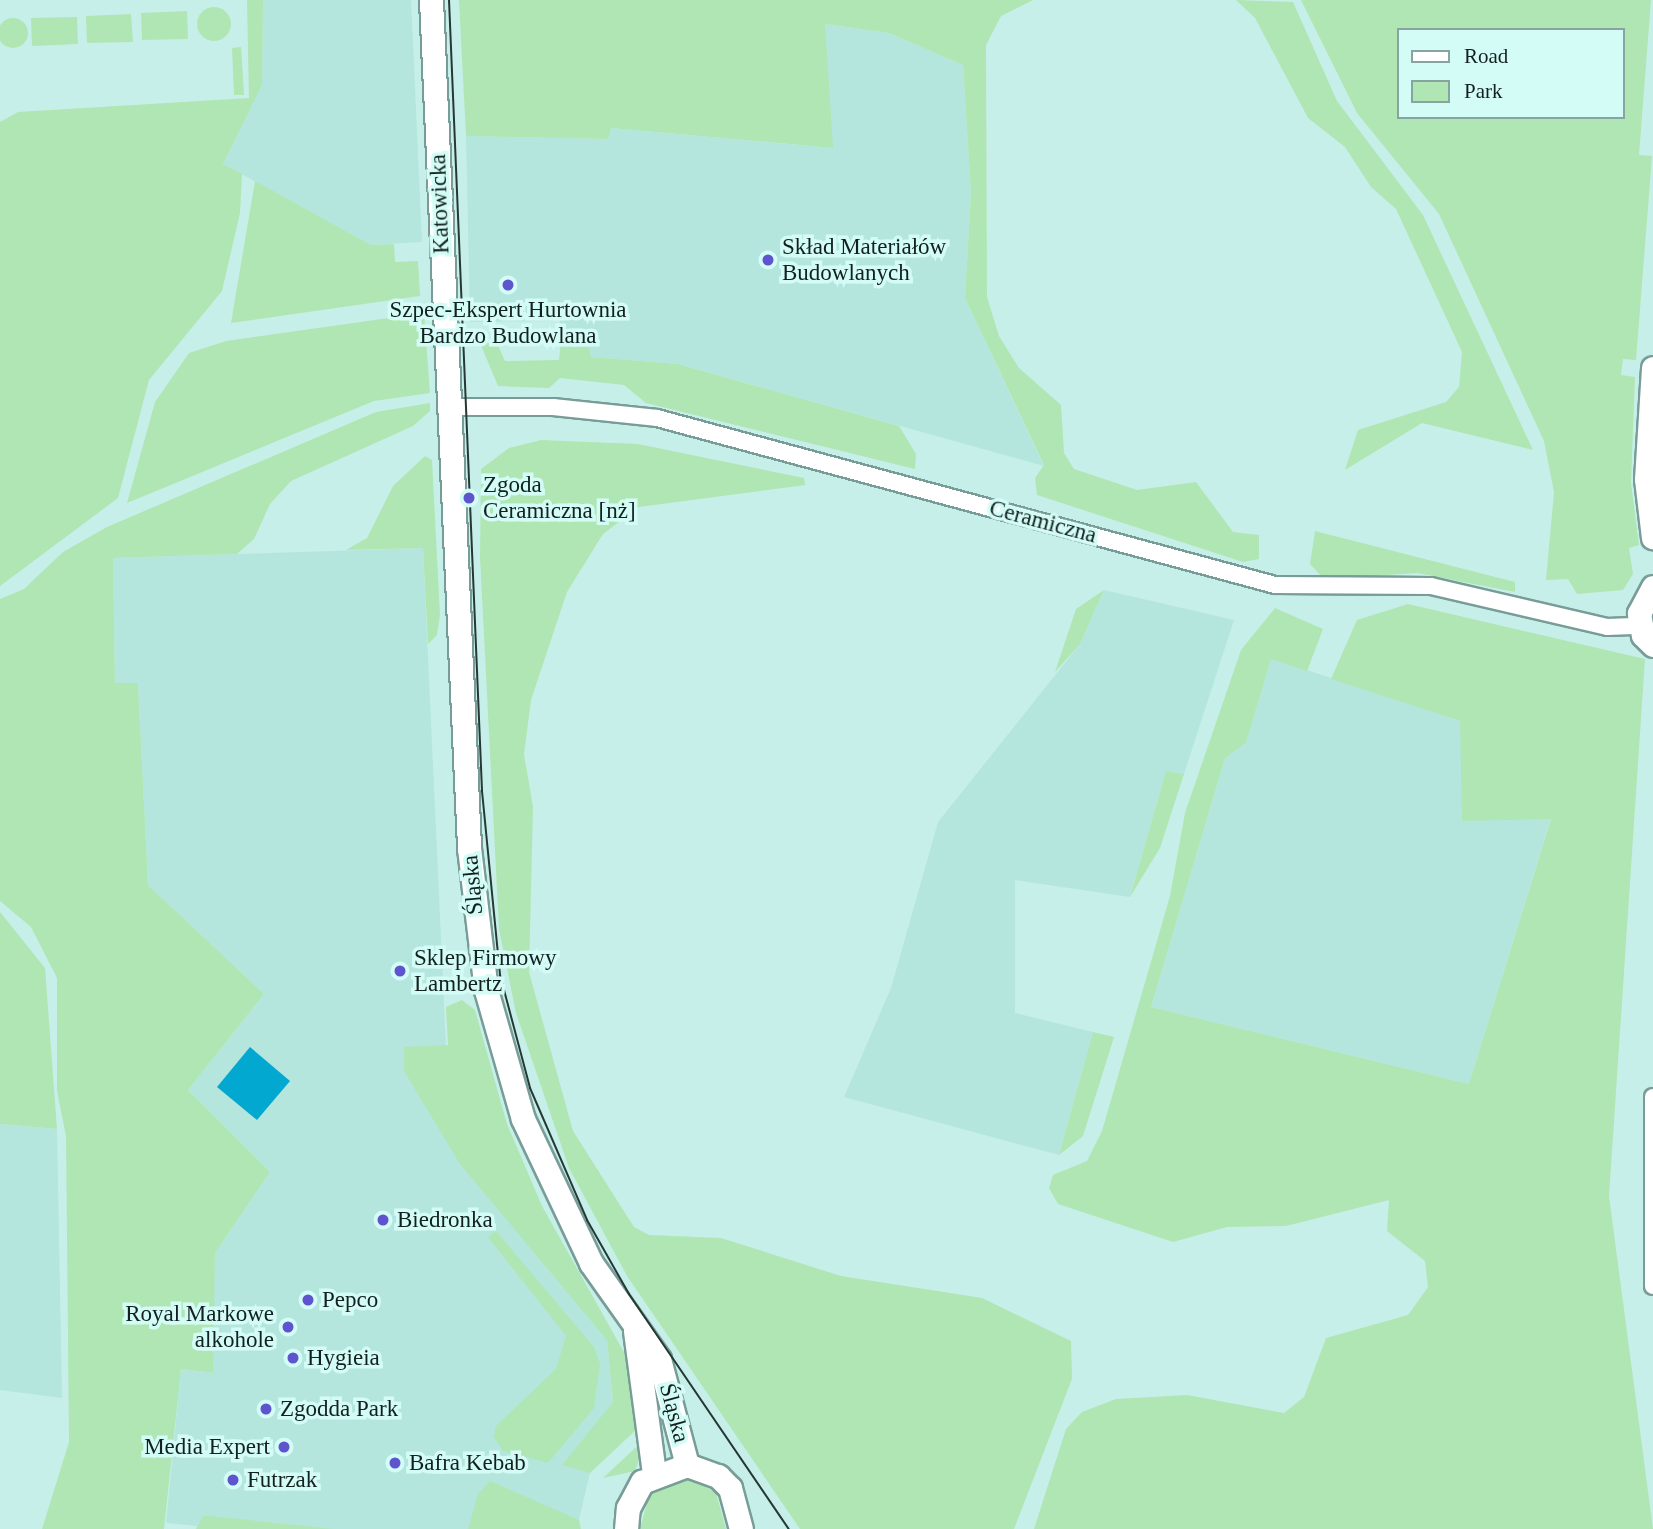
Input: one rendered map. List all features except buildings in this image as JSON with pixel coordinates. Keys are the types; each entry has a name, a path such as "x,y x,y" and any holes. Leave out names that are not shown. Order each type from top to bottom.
{"street":[{"name":"Katowicka","path":"431,0 448,407"},
{"path":"1653,368 1646,479 1653,538"},
{"name":"Ceramiczna","path":"448,407 553,407 657,418 1275,585 1431,586 1607,627 1640,626"},
{"name":"Śląska","path":"448,407 469,848 486,990 523,1119 557,1199 634,1329 659,1359 687,1465"},
{"path":"1653,587 1639,612 1640,626 1653,645"},
{"path":"1653,1097 1653,1286"},
{"name":"Śląska","path":"634,1329 654,1473"},
{"path":"626,1529 633,1494 654,1473 687,1465 718,1476 730,1488 741,1529"}],"shaded area":[{"path":"263,0 411,0 422,242 371,245 223,164 262,85"},
{"path":"824,24 889,33 963,65 971,193 965,298 1044,466 678,364 591,357 589,347 561,347 560,321 470,322 466,136 608,139 610,128 832,148"},
{"path":"423,548 447,1069 607,1340 613,1402 585,1464 590,1473 579,1520 544,1529 226,1529 166,1523 181,1369 212,1373 215,1253 270,1172 188,1090 264,994 148,885 138,683 115,684 113,558"},
{"path":"1104,590 1234,620 1184,774 1166,771 1130,897 1015,880 1015,1013 1093,1032 1059,1155 844,1097 891,988 938,822 1080,644"},
{"path":"1271,658 1460,721 1551,818 1469,1084 1151,1007 1225,758 1246,743"},
{"path":"0,1124 57,1129 62,1398 0,1390"}],"green space":[{"path":"247,0 263,0 262,85 223,164 242,174 240,213 222,291 149,380 118,498 0,586 0,122 18,112 249,98"},
{"path":"459,0 1033,0 1001,16 986,45 987,297 999,336 1019,368 1061,405 1064,453 1074,469 1137,490 1196,482 1233,532 1259,535 1259,559 1243,562 1037,495 1035,478 1044,465 965,298 971,193 963,65 889,33 825,24 833,148 611,128 608,139 466,136"},
{"path":"1236,0 1293,2 1337,101 1423,215 1533,450 1422,423 1345,470 1358,430 1446,402 1459,387 1462,352 1396,209 1371,187 1345,147 1308,118 1255,18"},
{"path":"1301,0 1651,0 1639,155 1652,156 1636,360 1623,359 1621,375 1635,377 1631,483 1639,545 1629,548 1633,574 1623,590 1577,594 1568,579 1546,580 1554,492 1544,441 1439,214 1357,113"},
{"path":"214,7 226,12 231,24 226,36 214,41 202,36 197,24 202,12"},
{"path":"187,11 188,39 142,40 141,13"},
{"path":"131,14 133,42 87,43 86,16"},
{"path":"77,17 78,44 32,46 31,18"},
{"path":"7,19 19,19 27,27 27,39 19,47 7,47 -1,39 -1,27"},
{"path":"241,47 244,95 234,95 232,48"},
{"path":"255,181 371,245 394,244 395,262 418,261 420,296 231,323"},
{"path":"424,313 430,393 374,401 127,503 155,402 189,353 226,341"},
{"path":"561,341 561,347 589,347 591,357 678,364 899,426 916,454 915,469 646,403 624,385 560,378 549,388 498,386 480,343 497,343 505,361 559,360"},
{"path":"430,403 430,411 413,426 291,481 270,504 254,539 237,554 113,558 115,683 138,683 148,885 264,994 188,1090 270,1172 215,1253 213,1373 181,1369 164,1529 42,1529 69,1442 66,1136 57,1091 57,978 31,927 0,901 0,599 24,589 63,552 107,527 376,412"},
{"path":"541,440 638,444 804,478 805,485 639,507 603,534 567,592 531,700 524,754 533,807 529,972 573,1131 634,1227 649,1235 721,1238 841,1276 982,1298 1071,1341 1072,1379 1014,1529 800,1529 627,1276 569,1168 516,1013 499,929 480,557 481,469 509,448"},
{"path":"425,456 432,460 440,615 437,635 428,644 423,548 346,550 367,538 393,486"},
{"path":"1315,531 1515,582 1515,592 1417,573 1324,579 1310,564"},
{"path":"1104,590 1080,644 1055,672 1076,609"},
{"path":"1408,604 1645,659 1609,1196 1653,1529 1034,1529 1066,1429 1082,1412 1116,1399 1187,1395 1284,1413 1304,1397 1326,1338 1408,1315 1428,1287 1425,1261 1387,1231 1389,1200 1286,1226 1227,1227 1173,1242 1058,1204 1049,1188 1053,1175 1087,1161 1102,1131 1170,896 1185,813 1241,650 1275,608 1323,629 1307,671 1271,659 1246,743 1225,758 1151,1007 1469,1084 1551,819 1462,821 1460,721 1331,679 1357,620"},
{"path":"1166,771 1184,774 1160,848 1130,897"},
{"path":"0,912 45,968 57,1129 0,1124"},
{"path":"462,1000 475,1010 507,1124 542,1206 625,1354 639,1427 590,1473 562,1465 613,1402 607,1340 460,1164 404,1071 404,1047 448,1045 446,1007"},
{"path":"1093,1032 1114,1037 1083,1136 1059,1155"},
{"path":"496,1231 594,1347 600,1364 594,1408 548,1463 503,1451 494,1437 496,1426 556,1369 566,1336 488,1237"},
{"path":"647,1437 635,1471 603,1478"},
{"path":"691,1478 716,1493 726,1529 640,1529 650,1492 662,1483"},
{"path":"490,1481 579,1520 581,1529 468,1529 478,1494"},
{"path":"203,1516 210,1516 333,1529 196,1529"}],"water":[{"path":"250,1047 290,1081 257,1120 217,1087"}],"tram line":[{"path":"449,0 482,791 500,975 530,1088 587,1220 629,1294 789,1529"}],"place":[{"name":"Skład Materiałów Budowlanych","path":"768,260"},
{"name":"Szpec-Ekspert Hurtownia Bardzo Budowlana","path":"508,285"},
{"name":"Zgoda Ceramiczna [nż]","path":"469,498"},
{"name":"Sklep Firmowy Lambertz","path":"400,971"},
{"name":"Biedronka","path":"383,1220"},
{"name":"Pepco","path":"308,1300"},
{"name":"Royal Markowe alkohole","path":"288,1327"},
{"name":"Hygieia","path":"293,1358"},
{"name":"Zgodda Park","path":"266,1409"},
{"name":"Media Expert","path":"284,1447"},
{"name":"Bafra Kebab","path":"395,1463"},
{"name":"Futrzak","path":"233,1480"}]}
